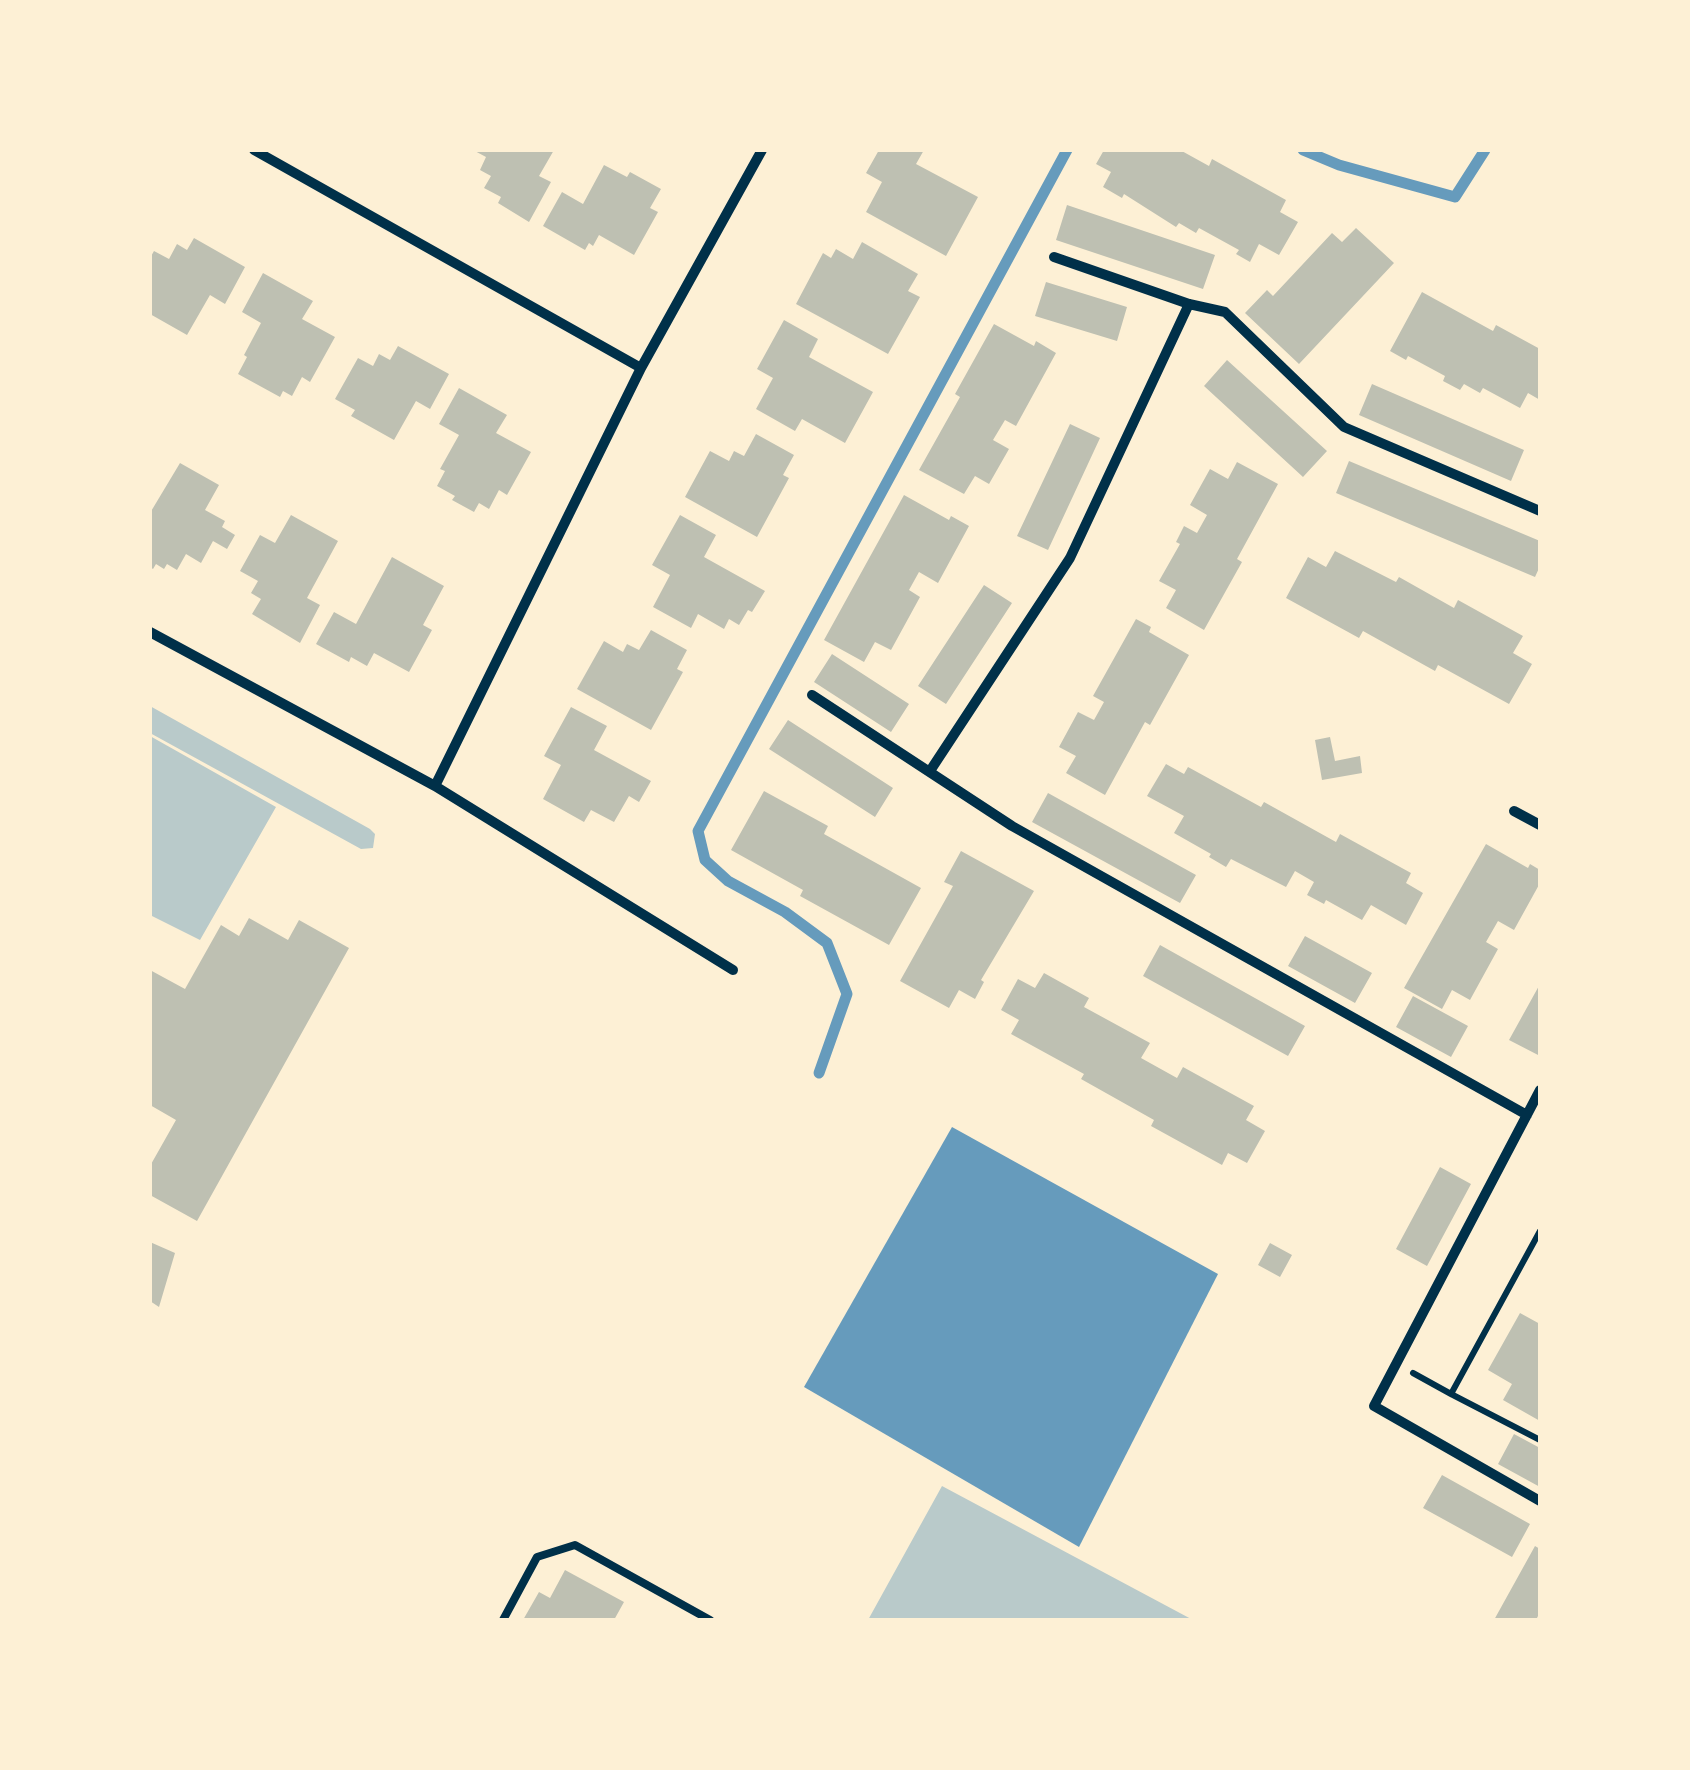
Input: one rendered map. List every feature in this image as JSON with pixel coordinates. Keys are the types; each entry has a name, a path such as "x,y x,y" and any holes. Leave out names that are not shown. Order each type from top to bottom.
{"street":[{"path":"254,150 641,368"},
{"path":"435,786 641,368 762,150"},
{"path":"1054,257 1189,304 1225,312 1344,427 1540,511"},
{"path":"930,772 1070,558 1189,304"},
{"path":"150,632 435,786 733,970"},
{"path":"812,694 1012,826 1527,1115"},
{"path":"1514,811 1540,826"},
{"path":"1540,1090 1374,1406 1540,1501"}],"lane":[{"path":"503,1620 538,1557 575,1544 710,1620"}],"path":[{"path":"1451,1394 1540,1231"},
{"path":"1396,1364 1540,1440"}],"shaded area":[{"path":"150,706 370,829 375,834 373,848 361,849 150,733"},
{"path":"150,736 276,807 200,940 150,915"},
{"path":"942,1486 1193,1620 868,1620"}],"water":[{"path":"952,1127 1218,1274 1079,1547 804,1387"}],"building":[{"path":"473,150 554,150 539,176 551,182 529,222 498,203 501,197 484,188 491,176 480,170 486,157"},
{"path":"879,150 924,150 916,164 978,197 946,256 866,212 882,182 866,173"},
{"path":"1104,150 1180,150 1209,166 1212,159 1286,200 1280,212 1298,222 1279,255 1259,244 1250,262 1236,254 1239,250 1199,228 1196,233 1179,223 1176,227 1124,194 1122,198 1103,187 1111,172 1096,164"},
{"path":"604,165 627,177 630,172 661,189 650,208 658,212 634,255 599,235 593,246 589,243 585,250 543,226 562,192 583,204"},
{"path":"1067,205 1215,255 1203,289 1056,240"},
{"path":"1356,228 1394,263 1299,364 1245,313 1267,290 1273,296 1332,233 1342,242"},
{"path":"194,238 245,267 225,304 210,295 187,335 150,314 150,258 154,251 169,259 177,244 187,250"},
{"path":"862,242 918,274 908,291 920,297 888,354 796,304 823,253 831,258 836,249 853,259"},
{"path":"263,273 313,301 302,319 335,337 310,382 302,377 292,396 283,391 280,397 238,374 261,323 242,312"},
{"path":"1046,282 1127,307 1117,341 1035,316"},
{"path":"1422,292 1493,331 1496,325 1540,349 1540,400 1528,393 1520,408 1483,388 1480,393 1464,384 1460,390 1443,381 1445,376 1390,351"},
{"path":"784,320 818,339 809,357 873,392 845,443 802,419 795,431 756,409 773,378 757,369"},
{"path":"994,324 1056,353 1016,426 1005,420 993,440 1009,449 989,484 975,476 964,494 919,470 960,397 955,394"},
{"path":"398,346 449,374 430,409 416,401 394,440 351,416 355,410 335,399 358,358 373,366 379,354 390,360"},
{"path":"1227,360 1327,451 1303,477 1204,386"},
{"path":"1372,384 1524,450 1511,481 1359,415"},
{"path":"459,388 507,415 496,433 531,452 507,495 499,490 489,509 479,503 474,512 437,486 445,471 440,469 459,435 439,424"},
{"path":"1070,424 1100,438 1048,550 1017,536"},
{"path":"756,434 794,455 783,475 789,478 757,537 685,497 710,451 729,461 734,451 744,456"},
{"path":"1349,461 1540,541 1540,566 1535,577 1336,493"},
{"path":"1237,462 1278,484 1237,559 1242,562 1204,630 1166,608 1176,590 1159,581 1180,544 1176,542 1184,526 1197,533 1207,515 1190,505 1210,469 1228,479"},
{"path":"180,463 219,485 205,510 225,521 222,527 235,535 227,549 213,541 201,563 186,554 177,570 167,564 164,569 156,564 153,569 150,513"},
{"path":"904,495 949,520 951,516 969,526 938,583 919,572 909,590 920,597 891,650 875,642 864,662 824,640"},
{"path":"291,515 338,541 307,598 320,605 300,643 252,614 261,599 251,593 258,581 240,571 260,535 275,543"},
{"path":"680,515 716,535 704,557 765,591 739,625 729,619 724,629 698,614 691,628 653,607 670,575 652,565"},
{"path":"1335,551 1396,582 1399,577 1454,608 1458,600 1523,636 1513,653 1532,664 1509,704 1438,665 1435,671 1363,631 1359,638 1286,598 1308,557 1326,567"},
{"path":"392,557 444,586 423,625 432,630 409,672 374,653 367,666 351,657 349,662 316,644 334,612 356,624"},
{"path":"984,585 1012,603 946,704 918,686"},
{"path":"1136,619 1151,627 1149,632 1189,655 1150,725 1145,722 1105,795 1066,773 1076,756 1059,747 1078,712 1094,720 1104,702 1093,696"},
{"path":"651,630 687,650 677,669 683,672 651,730 577,689 604,641 623,652 627,644 639,650"},
{"path":"832,654 909,704 891,732 814,682"},
{"path":"571,707 607,726 594,750 651,781 639,802 629,796 614,822 591,810 584,822 543,799 561,765 544,756"},
{"path":"788,720 893,788 875,817 769,749"},
{"path":"1330,737 1335,761 1360,756 1362,773 1322,780 1315,740"},
{"path":"1166,764 1184,774 1188,767 1261,807 1264,802 1336,842 1340,834 1411,873 1406,883 1423,893 1406,925 1371,905 1362,920 1326,900 1324,904 1307,895 1314,882 1295,871 1286,887 1231,859 1226,867 1209,857 1211,854 1174,833 1184,816 1147,796"},
{"path":"764,791 828,826 824,834 921,888 889,945 800,896 803,890 731,850"},
{"path":"1048,793 1196,875 1180,903 1032,822"},
{"path":"1486,844 1528,868 1530,864 1540,870 1540,883 1514,930 1498,921 1486,942 1498,949 1470,1000 1452,990 1442,1009 1404,988"},
{"path":"961,851 1034,891 981,980 984,982 975,999 959,990 949,1008 900,981 953,886 944,882"},
{"path":"249,918 288,940 299,920 349,948 197,1221 150,1195 150,1166 176,1120 150,1105 150,970 185,989 221,925 239,936"},
{"path":"1305,936 1372,973 1355,1003 1288,966"},
{"path":"1160,945 1305,1026 1288,1056 1143,976"},
{"path":"1044,973 1089,998 1084,1007 1150,1043 1141,1058 1177,1078 1183,1067 1254,1106 1246,1120 1265,1131 1247,1163 1228,1153 1222,1165 1151,1126 1154,1120 1081,1079 1084,1074 1011,1034 1019,1020 1001,1010 1018,979 1035,988"},
{"path":"1540,984 1540,1056 1509,1040"},
{"path":"1413,996 1468,1026 1451,1057 1396,1027"},
{"path":"1440,1167 1471,1184 1427,1266 1396,1249"},
{"path":"150,1242 175,1253 159,1307 150,1301"},
{"path":"1270,1243 1292,1255 1280,1277 1258,1265"},
{"path":"1520,1313 1540,1324 1540,1421 1503,1400 1512,1384 1488,1370"},
{"path":"1514,1434 1540,1448 1540,1487 1498,1464"},
{"path":"1442,1475 1530,1524 1512,1557 1423,1508"},
{"path":"1535,1546 1540,1549 1540,1612 1536,1620 1494,1620"},
{"path":"565,1570 624,1602 614,1620 523,1620 539,1592 550,1598"}],"waterway":[{"path":"819,1073 847,994 827,943 785,912 728,881 705,860 698,831 1067,150"},
{"path":"1303,150 1339,165 1455,197 1485,150"}]}
